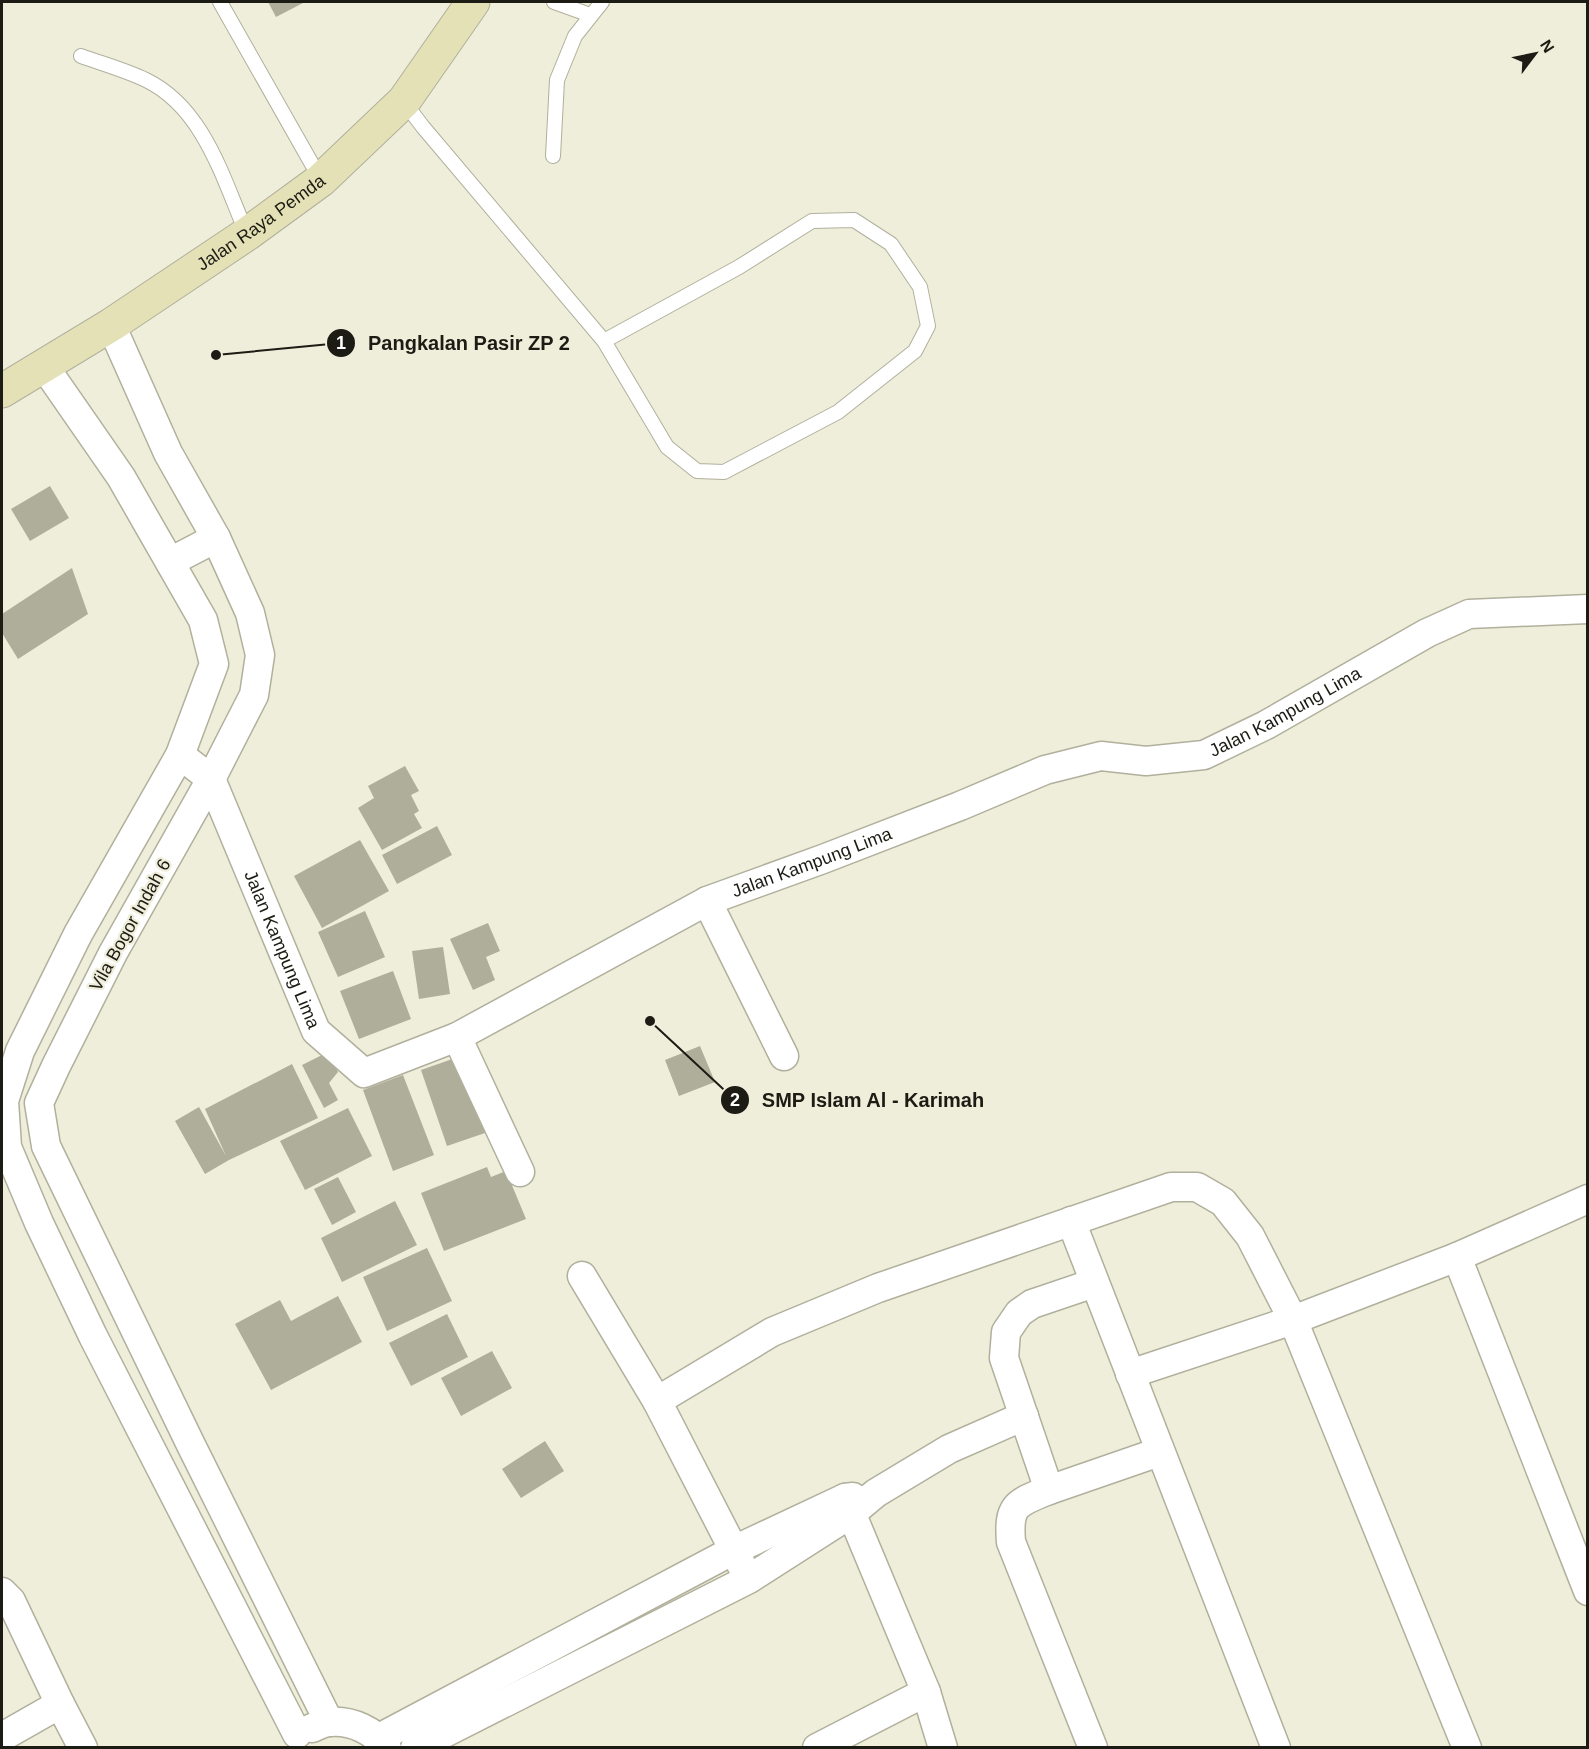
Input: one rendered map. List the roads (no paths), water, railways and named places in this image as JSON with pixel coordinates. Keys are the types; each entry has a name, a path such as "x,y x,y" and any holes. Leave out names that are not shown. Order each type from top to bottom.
{"main road":[{"name":"Jalan Raya Pemda","path":"2,391 111,325 247,234 321,180 404,101 473,2"}],"street":[{"name":"Vila Bogor Indah 6","path":"111,325 168,453 216,538 250,613 260,655 254,695 211,779 113,953 39,1103 46,1146 329,1722"},
{"path":"44,366 121,477 170,562 203,620 214,664 180,755 78,934 20,1051 4,1101 7,1147 39,1223 93,1336 152,1448 290,1741 329,1722 356,1725 383,1743 734,1550 876,1493 949,1449 1023,1416"},
{"path":"170,562 216,538"},
{"name":"Jalan Kampung Lima","path":"211,779 316,1031 364,1073 457,1037 707,901 824,860 960,807 1045,770 1101,756 1146,761 1204,755 1266,725 1427,633 1469,615 1587,609"},
{"path":"180,755 211,779"},
{"path":"707,901 784,1056"},
{"path":"78,934 113,953"},
{"path":"457,1037 520,1172"},
{"path":"657,1401 772,1332 878,1288 1171,1187 1197,1187 1223,1202 1250,1236 1293,1320 1467,1748"},
{"path":"1130,1374 1293,1320 1457,1257 1587,1199"},
{"path":"1071,1221 1276,1748"},
{"path":"1457,1257 1587,1591"},
{"path":"582,1276 657,1401 749,1579"},
{"path":"1049,1490 1004,1358 1006,1332 1019,1313 1032,1304 1094,1283"},
{"path":"93,1336 130,1316"},
{"path":"1093,1748 1011,1542 1010,1524 1014,1508 1027,1498 1160,1452"},
{"path":"415,1748 749,1579 849,1505"},
{"path":"849,1505 926,1692 943,1748"},
{"path":"2,1592 11,1601 83,1748"},
{"path":"817,1748 926,1692"},
{"path":"2,1737 60,1704"}],"lane":[{"path":"220,2 321,180"},
{"path":"554,2 590,15"},
{"path":"553,156 557,80 575,36 602,2"},
{"path":"81,56 147,81 175,101 192,117 213,155 247,234"},
{"path":"404,101 423,127 604,341 667,447 697,471 724,472 838,412 915,351 928,326 920,287 891,244 854,220 812,221 739,267 604,341"}],"place":[{"name":"Pangkalan Pasir ZP 2","path":"216,355"},
{"name":"SMP Islam Al - Karimah","path":"650,1021"}]}
